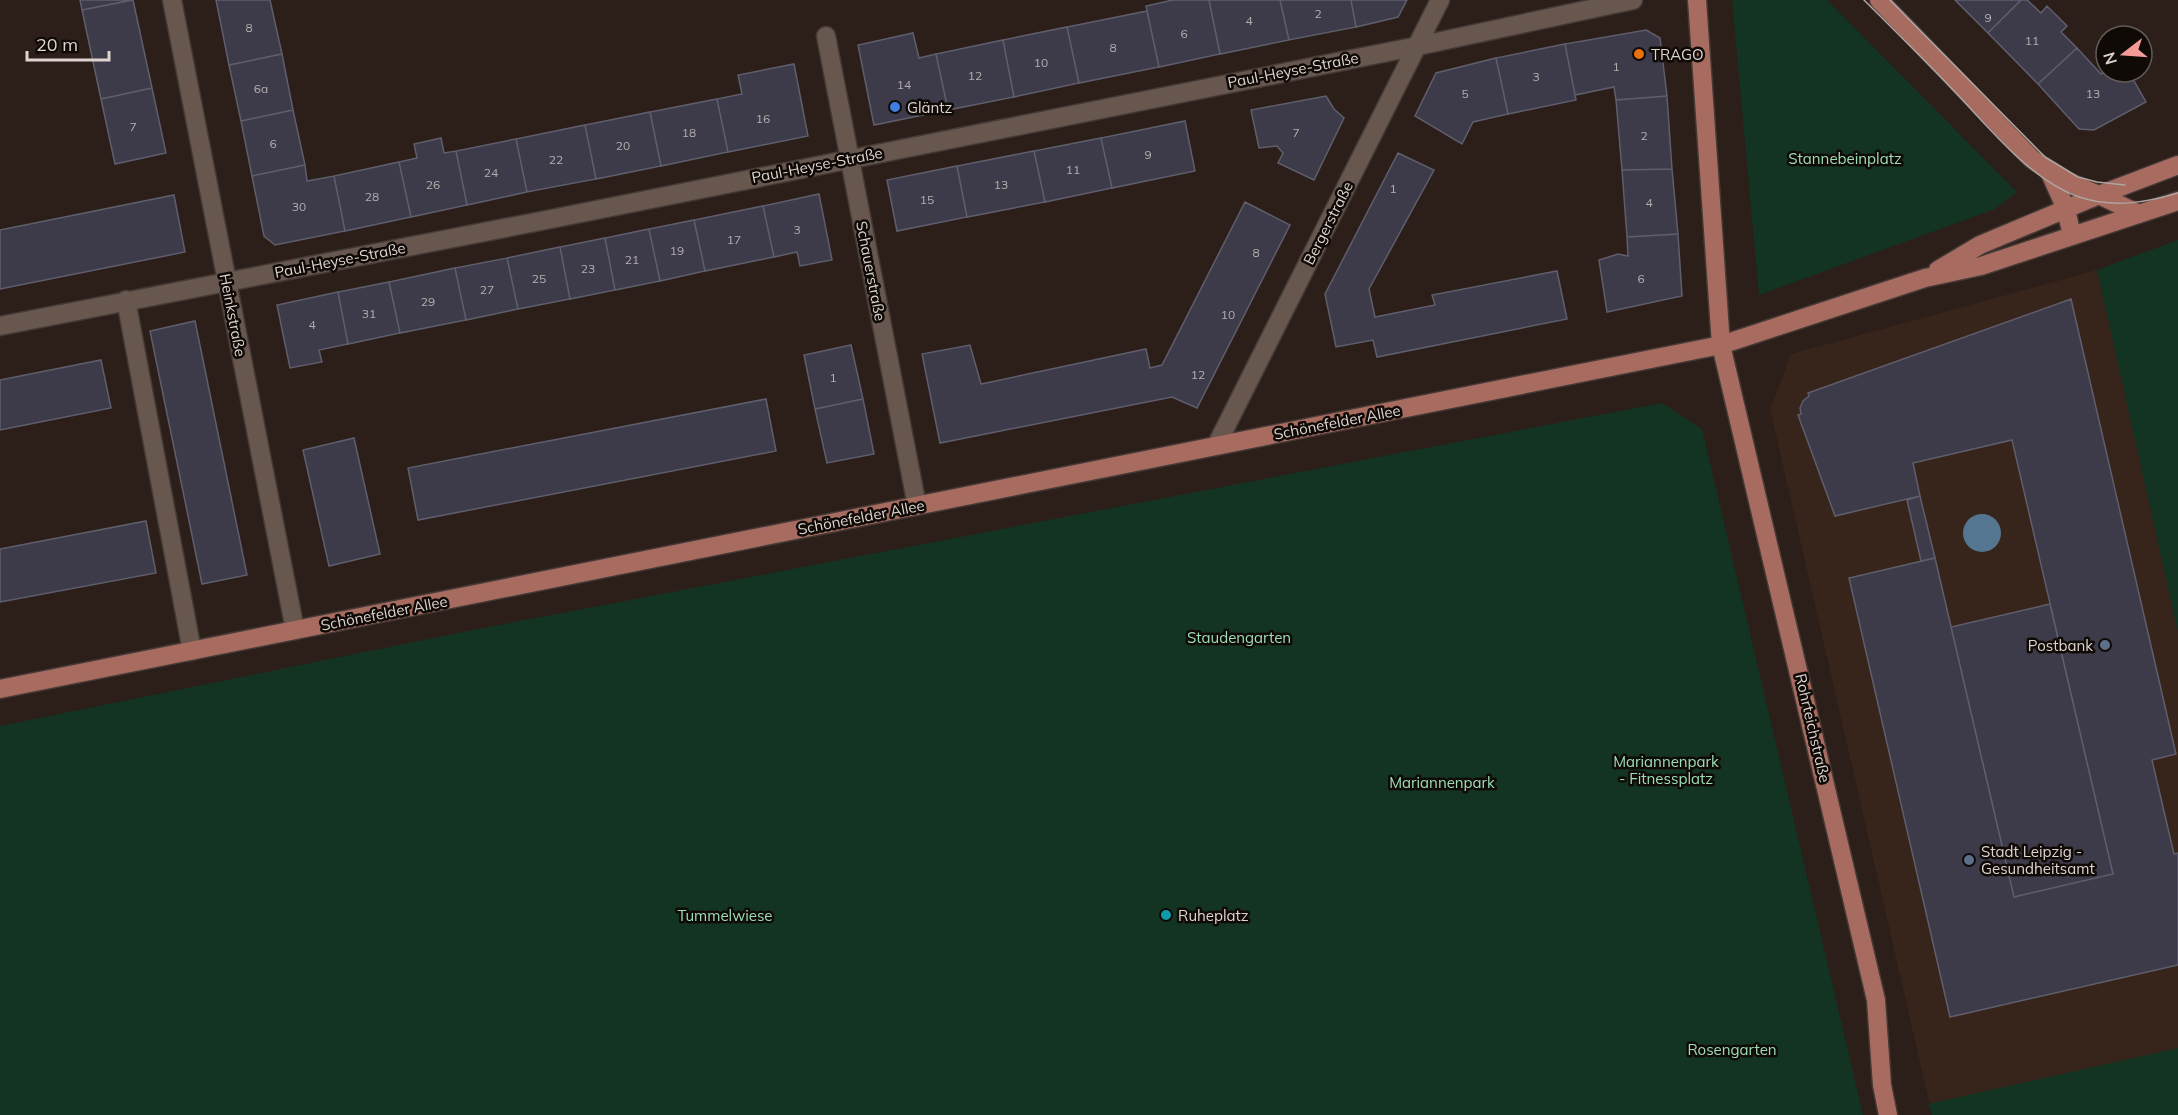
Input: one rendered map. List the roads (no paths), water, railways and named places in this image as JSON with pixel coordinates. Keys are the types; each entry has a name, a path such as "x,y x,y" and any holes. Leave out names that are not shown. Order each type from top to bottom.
{"main road":[{"path":"1697,0 1721,345 1925,278 1981,266 2178,201"},
{"path":"1879,0 2032,159 2068,182 2139,214"},
{"path":"1925,278 1980,245 2178,165"},
{"path":"2050,172 2066,209 2072,236"},
{"name":"Schönefelder Allee","path":"0,689 1721,345"},
{"name":"Rohrteichstraße","path":"1721,345 1876,1000 1882,1085 1888,1115"}],"street":[{"name":"Heinkstraße","path":"172,0 296,630"},
{"name":"Bergerstraße","path":"1216,446 1440,0"},
{"name":"Paul-Heyse-Straße","path":"0,326 1418,46 1633,0"},
{"name":"Schauerstraße","path":"826,36 917,506"},
{"path":"2125,185 2143,183 2178,173"},
{"path":"126,300 192,651"}],"water":[{"path":"1982,514 1989,515 1995,520 2000,526 2000,540 1995,546 1989,551 1982,552 1975,551 1969,546 1964,540 1963,533 1964,526 1969,520 1975,515"}],"tram line":[{"path":"1864,0 2012,152 2027,166 2061,189 2079,197 2117,203 2141,202 2178,193"},
{"path":"1890,0 2045,157 2078,177 2125,185"}],"place":[{"name":"TRAGO","path":"1639,54"},
{"name":"Gläntz","path":"895,107"},
{"name":"Postbank","path":"2105,645"},
{"name":"Stadt Leipzig - Gesundheitsamt","path":"1969,860"},
{"name":"Ruheplatz","path":"1166,915"}],"park label":[{"name":"Stannebeinplatz","path":"1845,158"},
{"name":"Staudengarten","path":"1239,637"},
{"name":"Mariannenpark - Fitnessplatz","path":"1666,770"},
{"name":"Mariannenpark","path":"1442,782"},
{"name":"Tummelwiese","path":"725,915"},
{"name":"Rosengarten","path":"1732,1049"}]}
